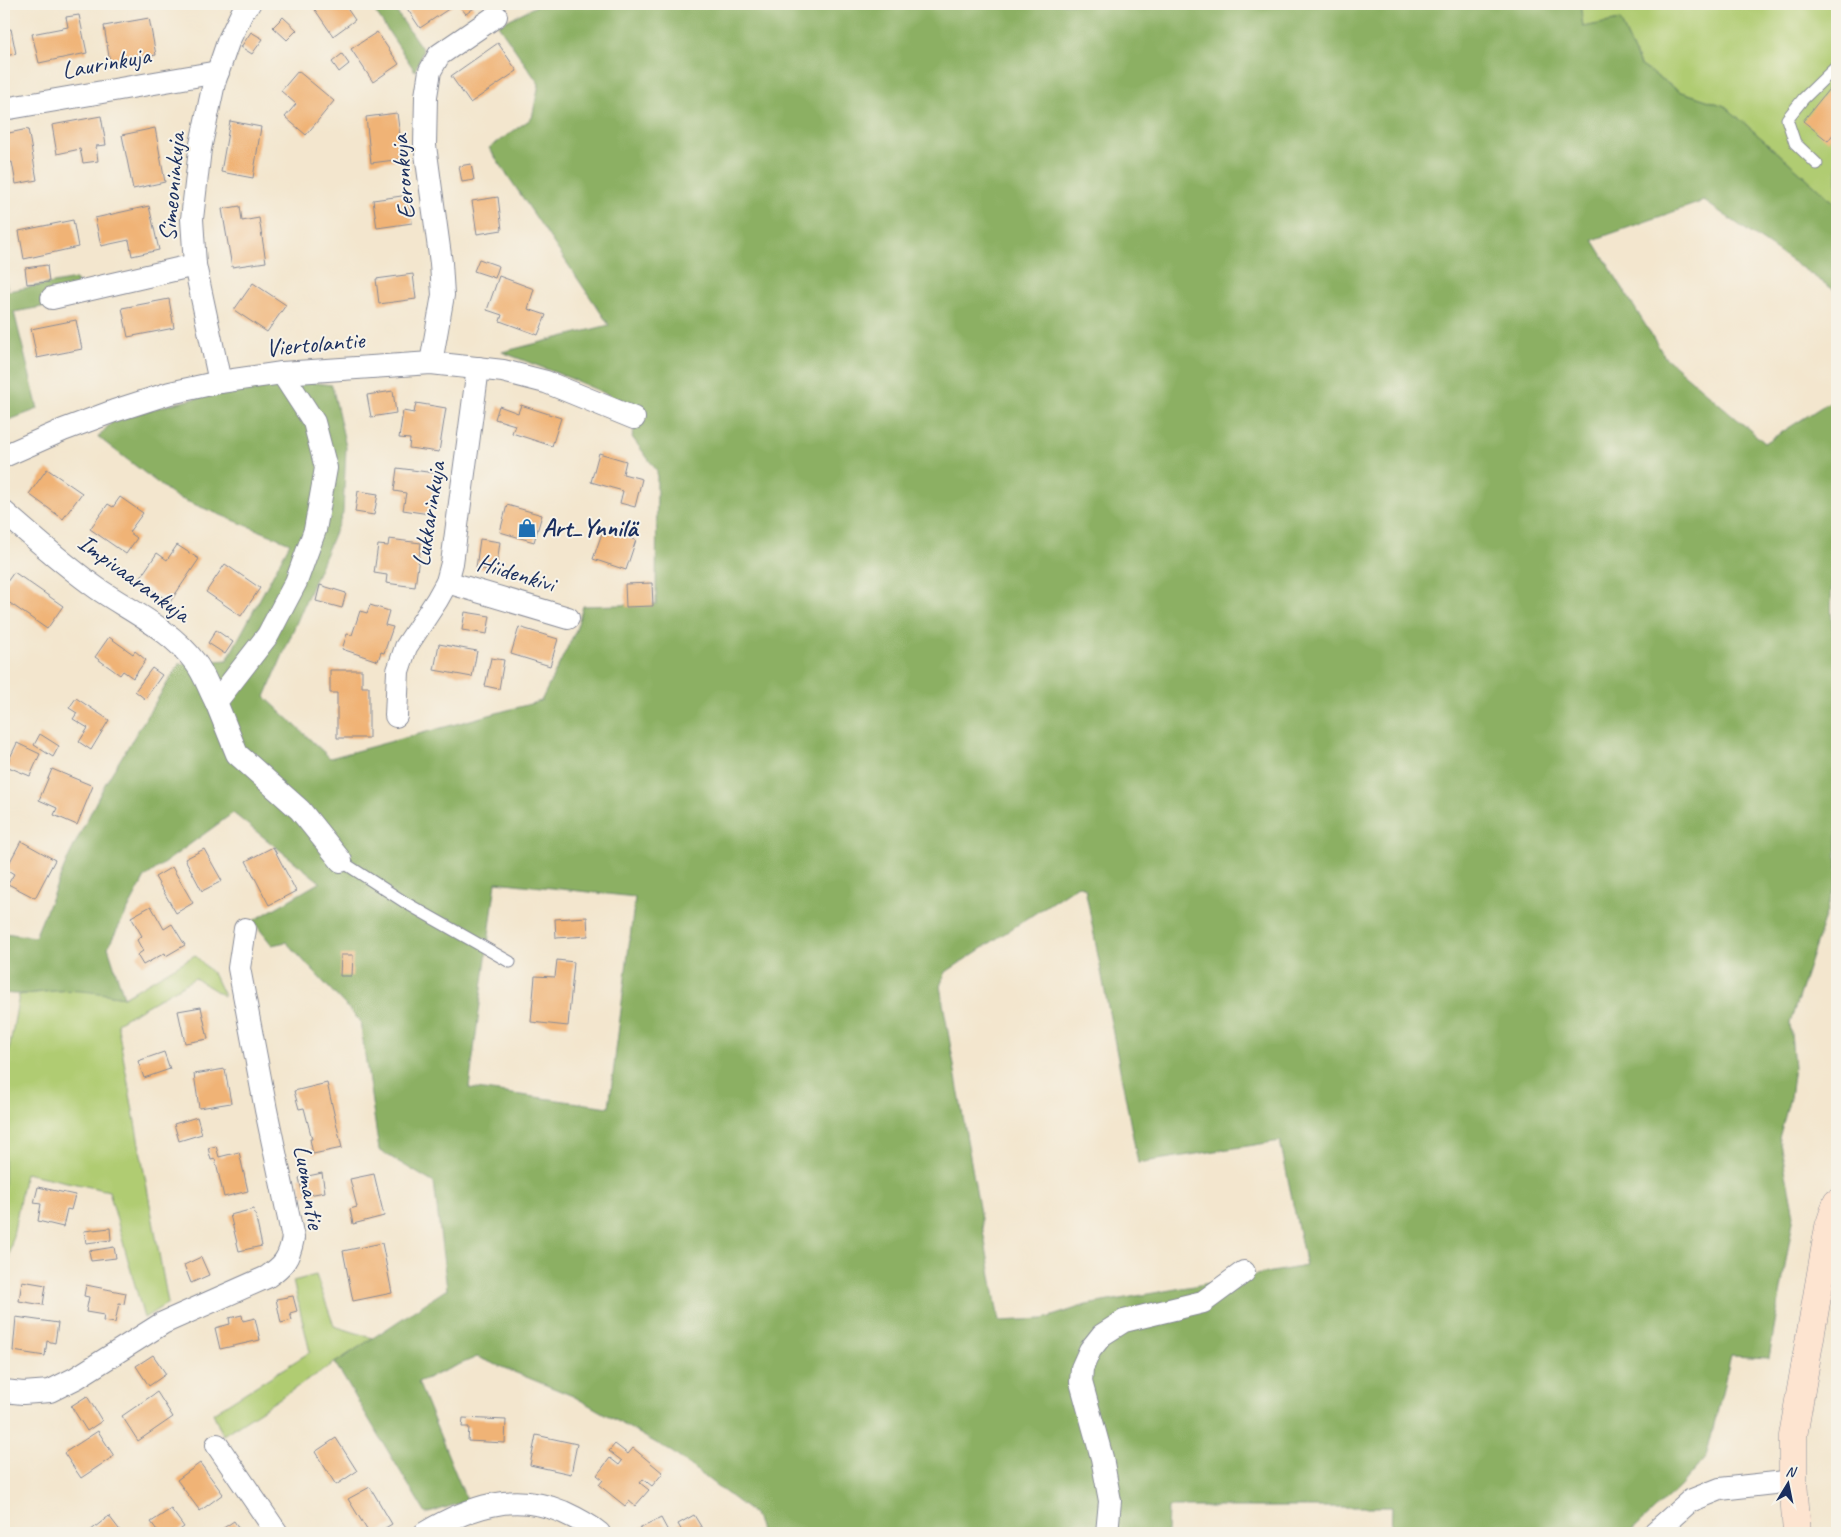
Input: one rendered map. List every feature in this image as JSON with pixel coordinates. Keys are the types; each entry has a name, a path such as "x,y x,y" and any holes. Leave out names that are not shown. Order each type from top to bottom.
{"street":[{"name":"Simeoninkuja","path":"220,382 195,265 192,220 200,149 218,72 228,42 242,13 249,4"},
{"name":"Eeronkuja","path":"431,363 443,295 441,263 425,146 426,96 430,72 439,55 496,16"},
{"name":"Laurinkuja","path":"4,109 218,72"},
{"path":"52,298 195,265"},
{"name":"Viertolantie","path":"4,456 63,430 114,411 170,393 220,382 282,373 431,363 503,371 546,382 634,418"},
{"name":"Lukkarinkuja","path":"396,716 398,671 406,647 447,582 452,563 478,368"},
{"path":"216,702 268,635 296,582 315,530 326,468 314,422 282,373"},
{"name":"Impivaarankuja","path":"4,512 41,544 98,588 163,630 180,645 197,663 216,702 237,754 300,810 341,861"},
{"name":"Hiidenkivi","path":"447,582 568,618"},
{"name":"Luomantie","path":"4,1391 23,1393 50,1391 76,1378 163,1323 267,1276 281,1267 290,1254 293,1238 239,968 245,929"},
{"path":"1797,1533 1793,1481 1793,1436 1829,1227 1837,1203"},
{"path":"1107,1533 1109,1492 1102,1458 1081,1382 1082,1368 1090,1350 1102,1335 1124,1321 1203,1302 1244,1272"},
{"path":"217,1445 277,1533"},
{"path":"1654,1533 1690,1501 1720,1489 1793,1481"},
{"path":"425,1533 446,1521 485,1506 514,1501 552,1507 573,1516 599,1533"}],"lane":[{"path":"1816,164 1795,143 1787,119 1803,99 1837,66"},
{"path":"341,861 406,903 510,962"}],"green space":[{"path":"370,4 391,4 423,50 415,71"},
{"path":"540,4 1580,4 1583,27 1620,20 1640,65 1679,91 1725,106 1837,205 1837,292 1704,201 1593,240 1665,357 1765,443 1837,397 1838,498 1831,605 1837,661 1837,880 1790,1023 1794,1067 1790,1098 1779,1138 1794,1215 1769,1358 1731,1356 1706,1457 1679,1488 1630,1533 1391,1533 1392,1507 1168,1507 1167,1533 761,1533 754,1514 672,1452 573,1396 477,1357 418,1382 467,1501 426,1514 335,1363 447,1289 434,1183 379,1150 360,1021 286,942 272,945 253,921 320,882 233,813 145,877 108,947 124,997 72,991 23,994 4,993 4,933 35,937 69,856 105,784 179,664 227,660 290,543 176,497 98,437 113,421 160,407 255,386 299,381 332,385 346,447 343,513 265,697 330,758 541,701 576,630 583,606 656,604 657,471 632,437 641,409 572,379 502,352 609,325 489,148 532,118 539,84 498,25","holes":["496,882 635,897 609,1107 469,1088","1078,885 1085,888 1138,1163 1280,1141 1306,1266 1086,1305 1043,1319 999,1321 940,986 946,972"]},
{"path":"1580,4 1837,4 1837,205 1725,106 1679,91 1640,65 1620,20 1583,27"},
{"path":"4,275 8,291 76,279 81,300 14,312 38,409 4,422"},
{"path":"195,955 214,975 224,996 195,978 117,1023 168,1303 144,1318 109,1191 25,1173 4,1283 4,1079 19,995 84,990 124,997"},
{"path":"316,1275 334,1326 373,1338 223,1435 213,1413 310,1352 293,1281"}],"building":[{"path":"311,4 344,4 355,20 333,36"},
{"path":"404,4 456,4 420,28"},
{"path":"458,4 471,4 474,8 466,14"},
{"path":"79,15 87,53 39,63 32,34 68,27 66,17"},
{"path":"283,17 297,30 287,40 273,27"},
{"path":"149,18 156,55 110,63 104,26"},
{"path":"11,29 16,54 4,56 4,30"},
{"path":"251,32 263,39 252,54 241,47"},
{"path":"377,32 399,64 373,82 351,49"},
{"path":"498,43 517,71 470,103 451,76"},
{"path":"342,54 349,64 339,72 332,62"},
{"path":"298,71 334,101 306,135 285,117 296,104 281,91"},
{"path":"1837,79 1837,129 1828,141 1803,121"},
{"path":"397,113 403,159 371,163 366,117"},
{"path":"101,116 106,145 96,146 98,161 83,163 80,149 57,154 52,125"},
{"path":"230,121 261,127 253,178 221,172"},
{"path":"155,128 165,182 133,189 122,135"},
{"path":"28,129 37,180 16,184 12,162 4,164 4,134"},
{"path":"471,164 474,180 462,182 459,166"},
{"path":"409,195 412,223 377,228 373,200"},
{"path":"498,197 502,230 477,234 472,201"},
{"path":"149,206 159,250 132,256 129,240 101,246 95,218"},
{"path":"240,206 242,221 259,218 266,262 232,267 222,209"},
{"path":"73,220 78,247 24,259 19,231"},
{"path":"479,259 499,266 495,278 474,271"},
{"path":"47,265 49,282 27,284 25,268"},
{"path":"413,274 416,299 379,304 376,279"},
{"path":"499,276 534,289 528,309 546,315 538,335 500,321 502,315 487,310"},
{"path":"253,283 286,305 267,332 234,310"},
{"path":"169,299 174,328 128,337 122,308"},
{"path":"76,320 82,349 37,358 31,329"},
{"path":"393,391 396,413 371,417 367,395"},
{"path":"416,403 446,408 439,452 409,448 410,439 399,438 403,411 414,413"},
{"path":"521,405 561,418 552,446 512,433 515,425 495,419 499,406 518,413"},
{"path":"599,453 626,461 623,474 642,479 635,507 620,503 623,491 591,482"},
{"path":"397,468 435,473 429,514 403,510 406,493 394,491"},
{"path":"47,469 82,493 63,519 29,494"},
{"path":"358,491 378,494 374,515 355,512"},
{"path":"120,497 143,513 129,532 137,538 126,554 90,529 108,504 113,507"},
{"path":"507,505 542,515 534,542 500,532"},
{"path":"603,530 636,540 626,570 593,559"},
{"path":"389,539 421,543 415,587 386,583 387,575 374,573 378,545 388,546"},
{"path":"480,539 500,542 496,571 476,568"},
{"path":"177,545 199,559 170,602 138,581 157,553 167,560"},
{"path":"225,564 260,588 241,616 206,592"},
{"path":"14,572 63,606 47,629 4,599 4,586"},
{"path":"652,583 653,606 626,607 625,584"},
{"path":"320,585 346,593 342,608 316,601"},
{"path":"370,605 389,611 385,625 393,627 384,653 381,652 378,661 342,649 347,634 352,635 360,611 367,613"},
{"path":"465,612 490,616 487,634 462,630"},
{"path":"519,627 558,639 550,666 511,654"},
{"path":"216,630 233,642 225,654 208,643"},
{"path":"109,637 133,654 135,651 146,660 133,678 123,671 120,675 95,657"},
{"path":"439,644 477,651 472,677 434,670"},
{"path":"491,658 504,660 499,689 485,686"},
{"path":"152,668 162,675 145,699 135,691"},
{"path":"330,670 362,670 362,687 369,687 369,738 337,738 337,693 330,693"},
{"path":"76,698 109,720 91,750 79,742 88,728 73,719 77,713 69,708"},
{"path":"40,734 59,746 53,757 34,745"},
{"path":"17,743 40,754 30,776 6,766"},
{"path":"52,769 93,786 77,825 54,815 57,808 39,800"},
{"path":"21,841 55,860 35,898 8,884 14,874 6,869"},
{"path":"273,847 296,891 269,905 246,861"},
{"path":"204,849 222,881 202,891 185,859"},
{"path":"172,867 193,903 176,913 155,877"},
{"path":"151,906 164,929 172,924 185,945 166,956 165,953 143,965 137,955 143,951 137,940 142,936 131,917"},
{"path":"587,917 588,936 556,938 555,919"},
{"path":"341,955 353,955 352,976 340,976"},
{"path":"557,960 574,962 568,1026 531,1022 535,976 555,977"},
{"path":"201,1007 208,1039 185,1043 178,1011"},
{"path":"164,1052 170,1069 144,1078 138,1061"},
{"path":"225,1069 231,1103 199,1108 194,1074"},
{"path":"327,1083 342,1148 313,1154 310,1139 312,1139 304,1108 299,1109 294,1091"},
{"path":"197,1117 202,1134 179,1141 174,1124"},
{"path":"216,1146 219,1157 239,1152 248,1191 224,1197 215,1159 211,1160 208,1148"},
{"path":"322,1173 325,1192 303,1196 299,1178"},
{"path":"374,1174 384,1216 353,1224 350,1209 357,1207 350,1179"},
{"path":"38,1187 75,1195 71,1210 67,1209 63,1227 38,1221 41,1204 34,1203"},
{"path":"254,1209 262,1246 239,1251 230,1215"},
{"path":"110,1228 111,1240 86,1243 84,1231"},
{"path":"382,1243 392,1293 353,1301 343,1251"},
{"path":"114,1247 116,1258 91,1261 89,1251"},
{"path":"201,1257 209,1275 191,1283 184,1265"},
{"path":"22,1281 46,1285 43,1305 19,1301"},
{"path":"86,1285 126,1293 124,1304 119,1303 115,1323 103,1321 104,1315 86,1312 89,1297 84,1296"},
{"path":"293,1296 297,1311 290,1313 292,1320 281,1323 276,1299"},
{"path":"242,1315 243,1321 255,1318 260,1340 220,1349 215,1328 230,1324 229,1318"},
{"path":"16,1317 58,1323 55,1343 47,1341 45,1356 13,1351"},
{"path":"153,1355 166,1374 149,1386 136,1366"},
{"path":"157,1392 173,1417 138,1441 122,1416"},
{"path":"87,1396 102,1421 87,1431 71,1406"},
{"path":"463,1418 506,1420 505,1443 468,1441 469,1427 462,1427"},
{"path":"98,1431 114,1456 81,1478 64,1453"},
{"path":"536,1435 577,1444 571,1474 530,1465"},
{"path":"336,1438 357,1471 336,1485 315,1452"},
{"path":"615,1444 628,1454 633,1448 663,1473 652,1486 643,1479 640,1483 649,1490 635,1506 629,1501 625,1506 599,1485 603,1480 597,1475 610,1458 619,1465 622,1461 609,1451"},
{"path":"200,1463 223,1494 200,1511 177,1480"},
{"path":"370,1487 392,1524 377,1533 369,1533 348,1499"},
{"path":"171,1509 184,1527 175,1533 159,1533 151,1522"},
{"path":"694,1515 705,1533 683,1533 678,1524"},
{"path":"109,1516 122,1533 93,1533 90,1531"},
{"path":"661,1518 669,1533 641,1533 639,1529"},
{"path":"234,1521 242,1533 216,1533"},
{"path":"511,1527 513,1533 491,1533"}],"place":[{"name":"Art_Ynnilä","path":"527,528"}]}
